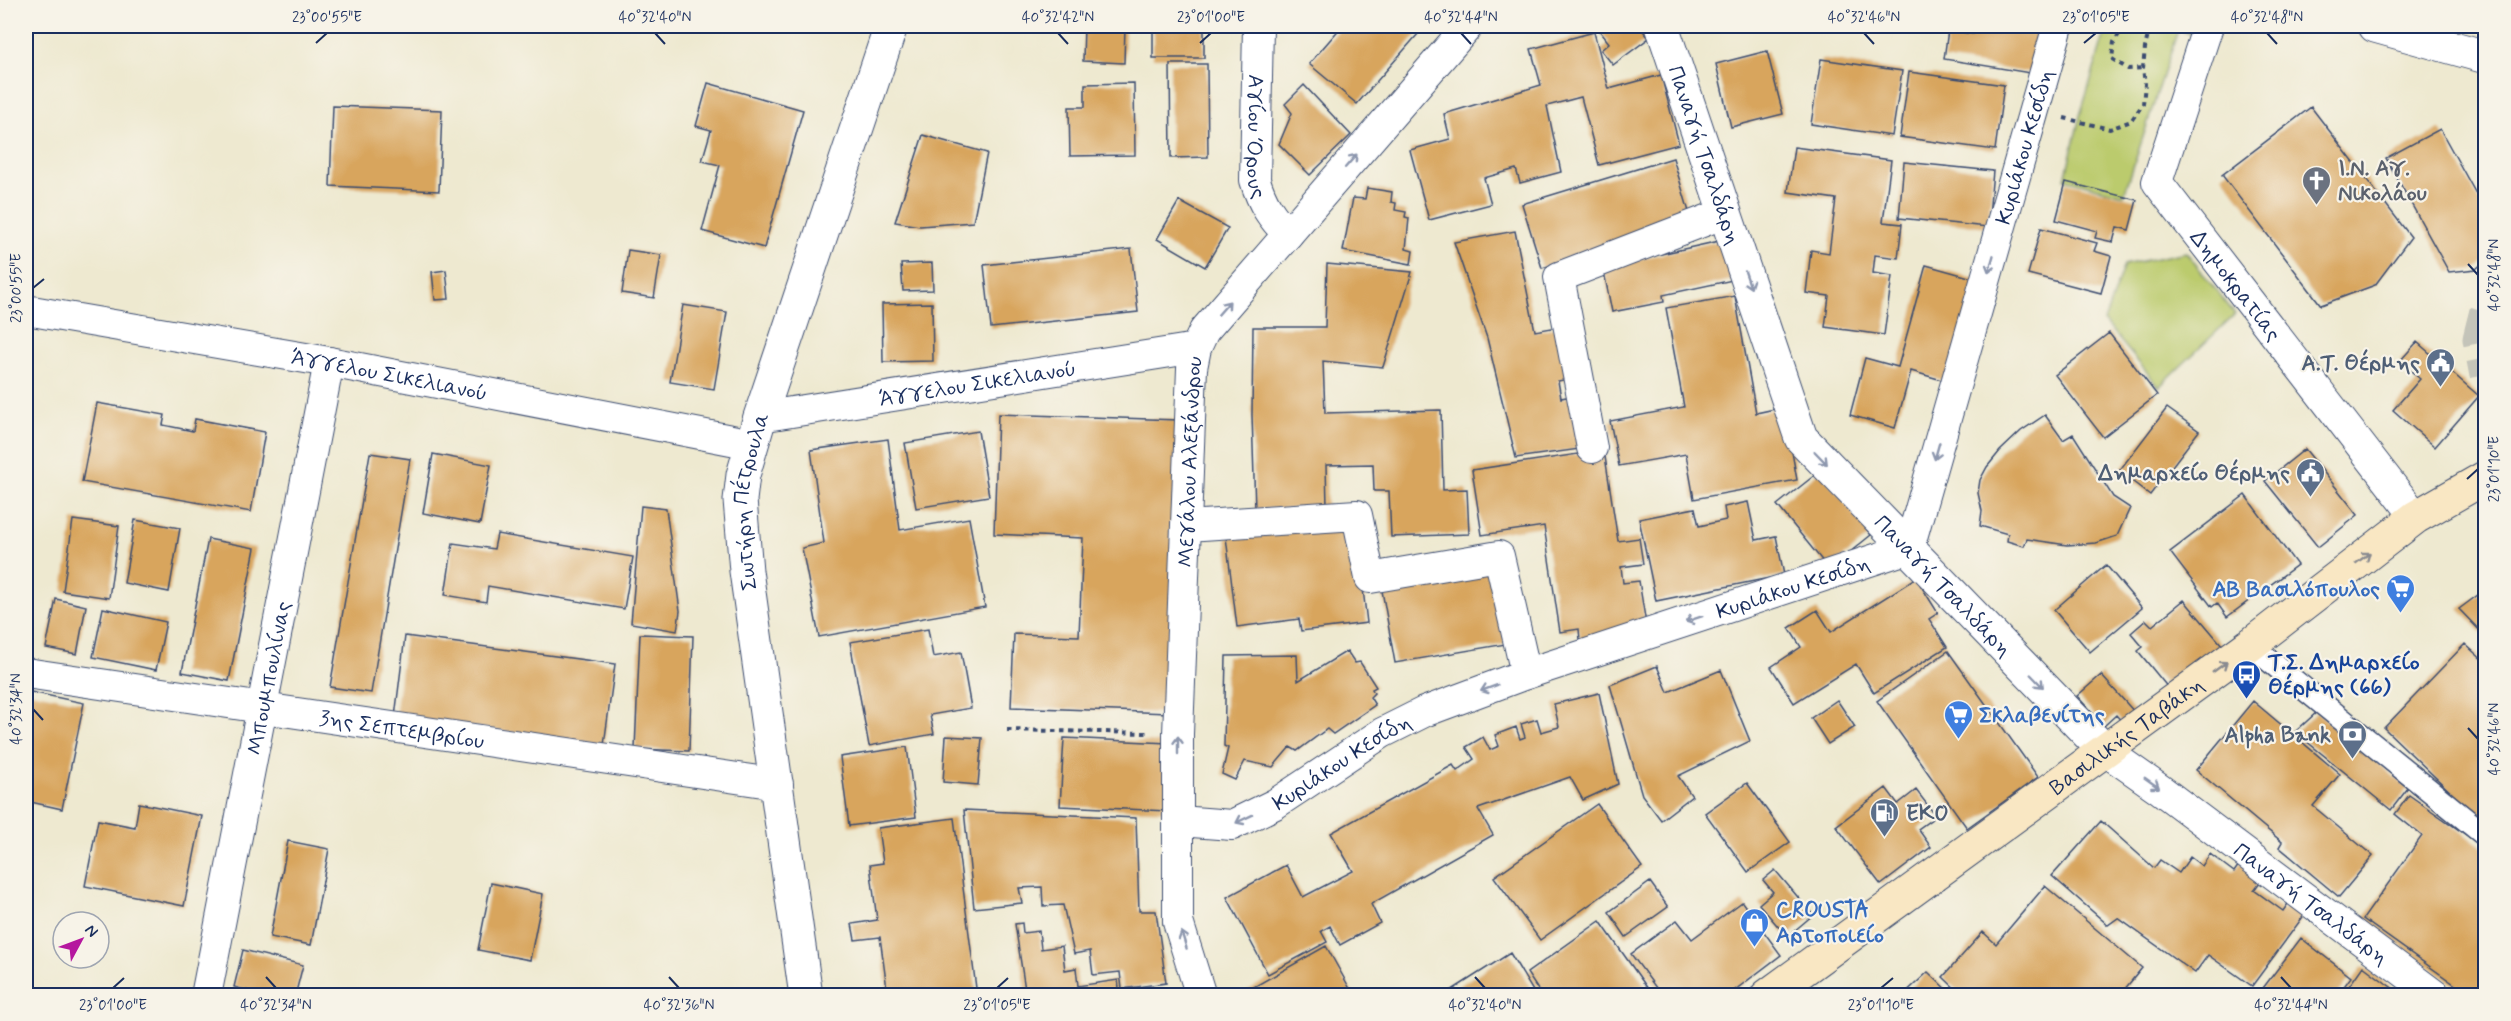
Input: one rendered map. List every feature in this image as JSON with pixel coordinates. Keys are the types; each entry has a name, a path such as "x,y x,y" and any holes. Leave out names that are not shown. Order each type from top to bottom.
{"main road":[{"name":"Βασιλικής Ταβάκη","path":"1767,996 2250,645 2416,517 2486,477"}],"street":[{"name":"Σωτήρη Πέτρουλα","path":"806,996 741,524 740,500 743,475 756,430 891,26"},
{"name":"Αγίου Όρους","path":"1258,26 1255,180 1262,202 1272,218 1288,234"},
{"name":"Μεγάλου Αλεξάνδρου","path":"1201,996 1178,922 1178,734 1192,368 1196,348 1204,331 1468,26"},
{"name":"Παναγή Τσαλδάρη","path":"1662,26 1802,438 2104,750 2436,996"},
{"name":"Κυριάκου Κεσίδη","path":"1179,821 1232,825 1275,804 1382,733 1424,712 1526,674 1909,548 2058,26"},
{"name":"Δημοκρατίας","path":"2208,26 2157,182 2416,517"},
{"path":"2375,26 2486,57"},
{"path":"1593,448 1559,277 1725,213"},
{"name":"Άγγελου Σικελιανού","path":"26,310 329,362 756,430 1196,348"},
{"name":"Μπουμπουλίνας","path":"206,996 329,362"},
{"path":"1187,526 1357,516 1370,578 1499,556 1526,674"},
{"path":"2250,645 2486,836"},
{"name":"3ης Σεπτεμβρίου","path":"26,673 778,784"}],"path":[{"path":"2124,26 2114,42 2112,59 2128,69 2143,68"},
{"path":"2064,118 2110,129 2131,121 2142,104 2145,84 2143,68 2150,26"},
{"path":"1007,730 1178,734"}],"green space":[{"path":"2107,26 2195,26 2192,34 2178,30 2124,195 2065,179 2080,116"},
{"path":"2186,252 2235,314 2159,387 2104,321 2124,265"}],"building":[{"path":"1084,26 1125,26 1124,63 1083,61"},
{"path":"1153,26 1204,26 1204,58 1153,58"},
{"path":"1342,26 1425,26 1357,104 1309,64"},
{"path":"1596,26 1639,26 1649,38 1613,65 1601,50 1609,43"},
{"path":"1974,26 2050,26 2042,75 1944,59 1948,30 1973,34"},
{"path":"1594,32 1609,89 1661,75 1679,144 1599,165 1581,97 1547,106 1561,172 1520,183 1516,169 1484,178 1491,204 1429,220 1410,150 1450,139 1444,114 1541,85 1531,49"},
{"path":"1767,51 1783,114 1731,127 1716,64"},
{"path":"1821,59 1902,71 1892,136 1811,124"},
{"path":"1170,64 1207,64 1208,157 1171,158"},
{"path":"1909,72 2004,85 1995,150 1900,137"},
{"path":"708,83 803,110 764,248 702,231 720,165 702,161 711,130 696,126"},
{"path":"1134,83 1135,155 1070,156 1069,107 1085,107 1085,84"},
{"path":"1304,85 1351,135 1310,175 1279,144 1292,113 1285,104"},
{"path":"333,106 442,110 439,191 330,186"},
{"name":"Ι.Ν. Αγ. Νικολάου","path":"2311,107 2411,237 2375,285 2321,305 2222,175"},
{"path":"2440,129 2486,212 2486,260 2476,269 2449,272 2386,158"},
{"path":"923,135 987,153 973,222 920,226 895,222"},
{"path":"1794,147 1891,160 1883,222 1902,224 1898,258 1875,255 1873,273 1892,276 1884,335 1825,327 1829,296 1806,293 1811,250 1829,253 1836,199 1788,192"},
{"path":"1673,158 1692,222 1542,268 1522,204"},
{"path":"1904,162 1993,171 1988,227 1899,218"},
{"path":"2066,182 2137,200 2129,230 2117,227 2113,242 2095,238 2097,231 2056,220"},
{"path":"1367,188 1392,192 1391,202 1396,203 1395,210 1406,212 1405,217 1409,218 1406,249 1413,251 1411,264 1343,251 1353,198 1365,199"},
{"path":"1179,201 1228,228 1205,267 1157,239"},
{"path":"2041,228 2097,243 2094,251 2111,256 2101,293 2028,274"},
{"path":"1515,231 1535,331 1563,326 1573,378 1558,381 1561,398 1571,396 1587,448 1516,458 1487,338 1454,242"},
{"path":"1733,238 1742,278 1663,295 1664,302 1612,312 1603,267"},
{"path":"1131,249 1138,312 991,328 984,265"},
{"path":"628,250 661,255 654,298 622,293"},
{"path":"932,263 933,290 903,291 901,264"},
{"path":"1327,264 1412,272 1383,367 1323,361 1325,413 1441,410 1443,490 1467,489 1469,534 1391,537 1389,491 1374,491 1373,464 1326,465 1327,507 1255,509 1252,415 1253,327 1325,327"},
{"path":"1926,265 1980,280 1952,383 1911,371 1895,428 1850,415 1865,358 1898,367"},
{"path":"446,270 449,299 435,300 432,272"},
{"path":"1735,296 1756,413 1784,407 1797,480 1694,499 1686,454 1619,466 1610,421 1684,407 1666,308"},
{"path":"932,303 933,361 883,362 882,304"},
{"path":"683,305 727,312 714,389 670,382"},
{"path":"2109,333 2157,395 2103,437 2055,375"},
{"name":"Α.Τ. Θέρμης","path":"2417,342 2479,396 2435,447 2393,410 2420,379 2400,361"},
{"path":"97,403 165,415 163,425 193,431 195,419 265,432 251,512 82,482"},
{"path":"2167,408 2199,431 2150,495 2119,471"},
{"path":"998,414 1178,420 1168,713 1011,707 1014,634 1079,636 1083,538 994,534"},
{"path":"2045,415 2063,440 2073,434 2113,497 2130,508 2117,536 2096,543 2067,545 2027,539 2024,546 2007,541 2008,534 1980,526 1982,511 1978,493 1980,480 1987,467 2021,431"},
{"path":"978,431 989,496 916,508 905,443"},
{"path":"888,439 900,530 969,518 985,607 819,637 802,548 824,543 811,450"},
{"name":"Δημαρχείο Θέρμης","path":"2305,449 2358,515 2318,547 2265,481"},
{"path":"1604,450 1618,541 1639,538 1643,564 1621,567 1623,583 1639,581 1647,630 1580,640 1579,629 1560,632 1544,526 1482,535 1472,470"},
{"path":"370,453 410,459 371,693 330,687"},
{"path":"433,454 491,465 480,524 423,513"},
{"path":"1820,471 1871,535 1829,569 1777,505"},
{"path":"2245,495 2297,565 2227,617 2217,603 2212,607 2170,552"},
{"path":"1748,502 1756,540 1776,536 1784,575 1656,601 1639,519 1695,508 1699,526 1726,520 1724,507"},
{"path":"641,506 666,509 680,611 677,631 631,623"},
{"path":"73,520 119,526 109,598 63,591"},
{"path":"135,520 180,528 169,592 124,583"},
{"path":"1355,521 1367,623 1301,631 1299,619 1237,627 1226,537"},
{"path":"497,534 633,557 624,609 488,586 486,602 445,595 453,543 494,549"},
{"path":"208,539 255,548 229,681 182,672"},
{"path":"2106,565 2142,608 2090,652 2054,610"},
{"path":"1492,566 1506,644 1395,663 1381,585"},
{"path":"1916,578 1938,613 1929,619 1947,647 1874,693 1856,664 1794,703 1771,667 1801,647 1789,628 1817,610 1831,632"},
{"path":"2486,589 2486,637 2459,609"},
{"path":"56,599 86,606 77,654 46,648"},
{"path":"2184,600 2222,645 2169,689 2138,651 2143,647 2131,633 2146,620 2152,626"},
{"path":"103,608 166,622 156,670 93,657"},
{"path":"928,629 933,657 961,652 971,708 930,715 934,734 869,746 850,642"},
{"path":"640,634 693,636 689,751 635,749"},
{"path":"405,636 615,664 604,745 395,717"},
{"path":"2465,644 2486,663 2486,826 2384,728"},
{"path":"1347,651 1355,663 1360,662 1376,687 1372,689 1374,693 1370,697 1375,705 1333,734 1327,729 1297,751 1290,747 1273,767 1245,761 1235,780 1222,774 1228,748 1224,746 1226,656 1297,655 1298,681"},
{"name":"Σκλαβενίτης","path":"1948,651 2038,777 1967,828 1877,701"},
{"path":"1657,666 1668,692 1721,670 1750,741 1678,776 1692,796 1661,820 1642,795 1610,685"},
{"path":"2101,675 2137,715 2126,726 2116,715 2104,726 2077,696"},
{"path":"26,691 84,703 62,809 26,801"},
{"path":"1599,693 1618,784 1583,800 1570,777 1478,809 1493,835 1371,904 1380,923 1340,945 1330,926 1321,931 1327,942 1268,974 1227,897 1286,865 1303,897 1353,871 1331,833 1453,765 1457,771 1474,759 1466,747 1483,737 1490,750 1499,746 1495,735 1516,727 1520,739 1525,737 1521,724 1537,719 1541,732 1559,727 1554,704"},
{"path":"1837,700 1855,727 1828,744 1811,718"},
{"path":"2253,701 2340,774 2313,806 2373,856 2339,897 2279,847 2282,842 2196,770"},
{"name":"Alpha Bank","path":"2317,712 2408,788 2391,810 2295,732"},
{"path":"946,736 982,738 978,785 943,782"},
{"path":"1064,738 1168,743 1168,811 1060,806"},
{"path":"907,747 916,817 849,826 840,757"},
{"path":"1747,783 1790,842 1748,872 1705,813"},
{"name":"EKO","path":"1886,788 1898,804 1916,790 1936,816 1918,829 1931,847 1881,885 1836,826"},
{"path":"2409,795 2486,849 2486,996 2471,996 2363,919 2422,836 2395,814"},
{"path":"139,803 202,816 184,906 85,886 98,820 135,827"},
{"path":"1597,804 1642,867 1540,940 1494,877"},
{"path":"964,810 1136,818 1139,911 1156,911 1166,983 1122,989 1120,972 1093,975 1090,951 1074,954 1063,905 1043,906 1042,887 1019,888 1022,903 974,908"},
{"path":"954,818 977,996 888,996 880,937 855,940 852,924 877,920 870,865 883,863 878,828"},
{"path":"2101,821 2154,868 2160,860 2179,873 2190,857 2202,866 2210,854 2234,872 2241,862 2263,878 2254,890 2283,911 2292,898 2308,910 2252,986 2208,955 2195,973 2118,918 2108,925 2052,876"},
{"path":"288,841 329,849 311,945 270,937"},
{"path":"1775,870 1813,915 1787,937 1759,904 1773,892 1763,880"},
{"path":"1650,882 1668,907 1626,937 1609,912"},
{"path":"491,883 543,894 530,960 478,950"},
{"path":"2045,886 2142,968 2119,996 1963,996 1943,977 1983,932 1996,944"},
{"path":"1742,902 1781,955 1727,996 1662,996 1631,954 1677,920 1692,939"},
{"path":"1600,921 1648,989 1640,996 1542,996 1527,973"},
{"path":"1022,923 1023,933 1039,931 1041,949 1062,946 1065,970 1076,968 1078,986 1118,980 1120,996 1026,996 1015,924"},
{"path":"2301,938 2351,977 2337,996 2257,996"},
{"path":"1326,946 1354,996 1238,996"},
{"path":"243,950 303,965 295,996 268,996 234,987"},
{"path":"1510,953 1536,996 1452,996 1449,992"},
{"path":"2363,966 2403,996 2342,996"},
{"path":"1928,972 1953,996 1902,996"}],"tunnel":[{"path":"2486,311 2479,339 2486,375"}],"place":[{"name":"Ι.Ν. Αγ. Νικολάου","path":"2317,206"},
{"name":"Α.Τ. Θέρμης","path":"2441,388"},
{"name":"Δημαρχείο Θέρμης","path":"2311,498"},
{"name":"ΑΒ Βασιλόπουλος","path":"2401,614"},
{"name":"Τ.Σ. Δημαρχείο Θέρμης (66)","path":"2247,700"},
{"name":"Σκλαβενίτης","path":"1958,740"},
{"name":"Alpha Bank","path":"2352,760"},
{"name":"EKO","path":"1885,838"},
{"name":"CROUSTA Αρτοποιείο","path":"1755,948"}]}
